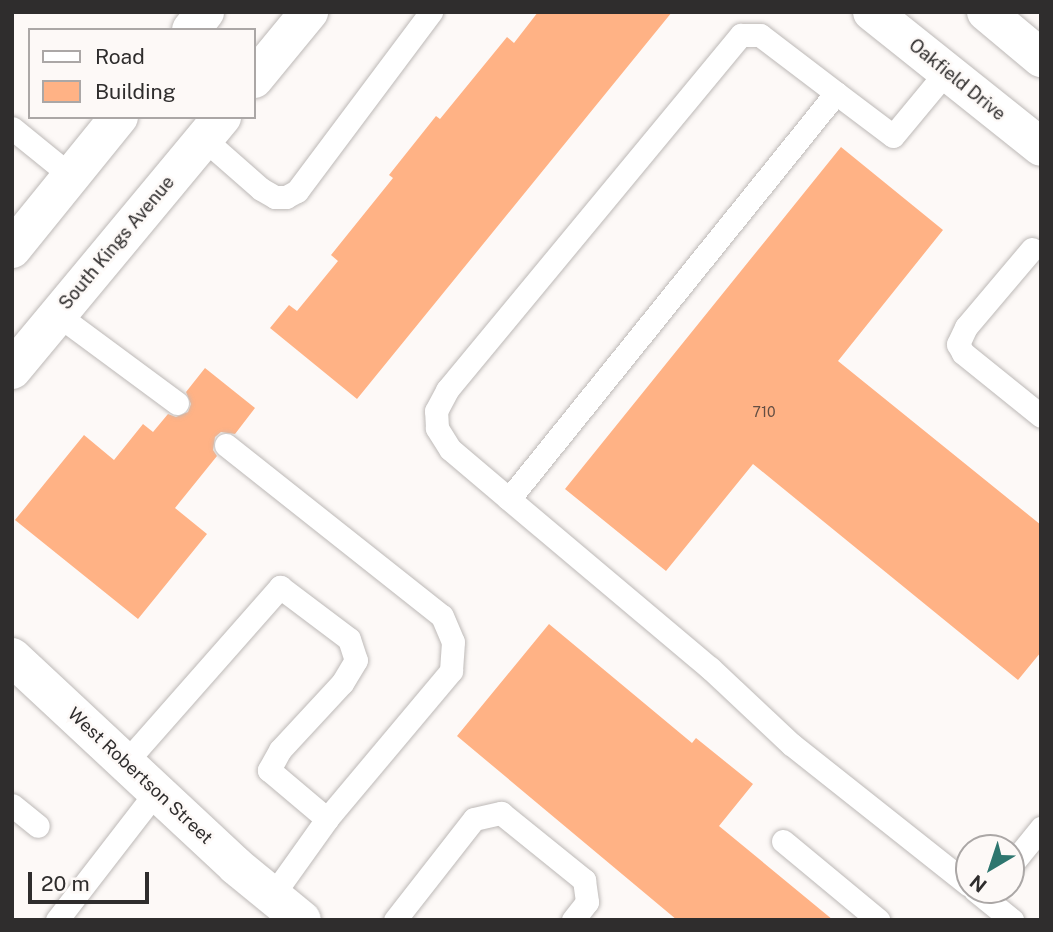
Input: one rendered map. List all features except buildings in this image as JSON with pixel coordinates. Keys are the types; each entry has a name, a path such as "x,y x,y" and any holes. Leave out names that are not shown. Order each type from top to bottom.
{"street":[{"path":"193,28 205,12"},
{"path":"256,77 309,12"},
{"name":"Oakfield Drive","path":"873,12 1041,148"},
{"path":"991,14 1041,58"},
{"path":"12,249 117,119"},
{"name":"South Kings Avenue","path":"12,370 213,128"},
{"name":"West Robertson Street","path":"12,657 156,792 302,920"}],"lane":[{"path":"213,128 261,189 275,197 286,197 297,191 431,12"},
{"path":"946,72 893,136 760,35 741,36 447,390 436,411 437,428 450,449 710,668 791,744 955,872"},
{"path":"509,499 836,93"},
{"path":"12,128 71,176"},
{"path":"1031,249 966,327 958,344 963,353 1041,416"},
{"path":"58,315 177,402"},
{"path":"226,445 442,616 453,642 451,671 327,819 272,896"},
{"path":"125,763 281,587 349,639 356,660 342,683 280,750 269,770 327,819"},
{"path":"57,920 156,792"},
{"path":"12,805 38,826"},
{"path":"395,920 474,820 501,813 584,880 587,902 573,920"},
{"path":"1025,848 1041,828"},
{"path":"783,841 878,920"},
{"path":"994,904 1012,920"}]}
